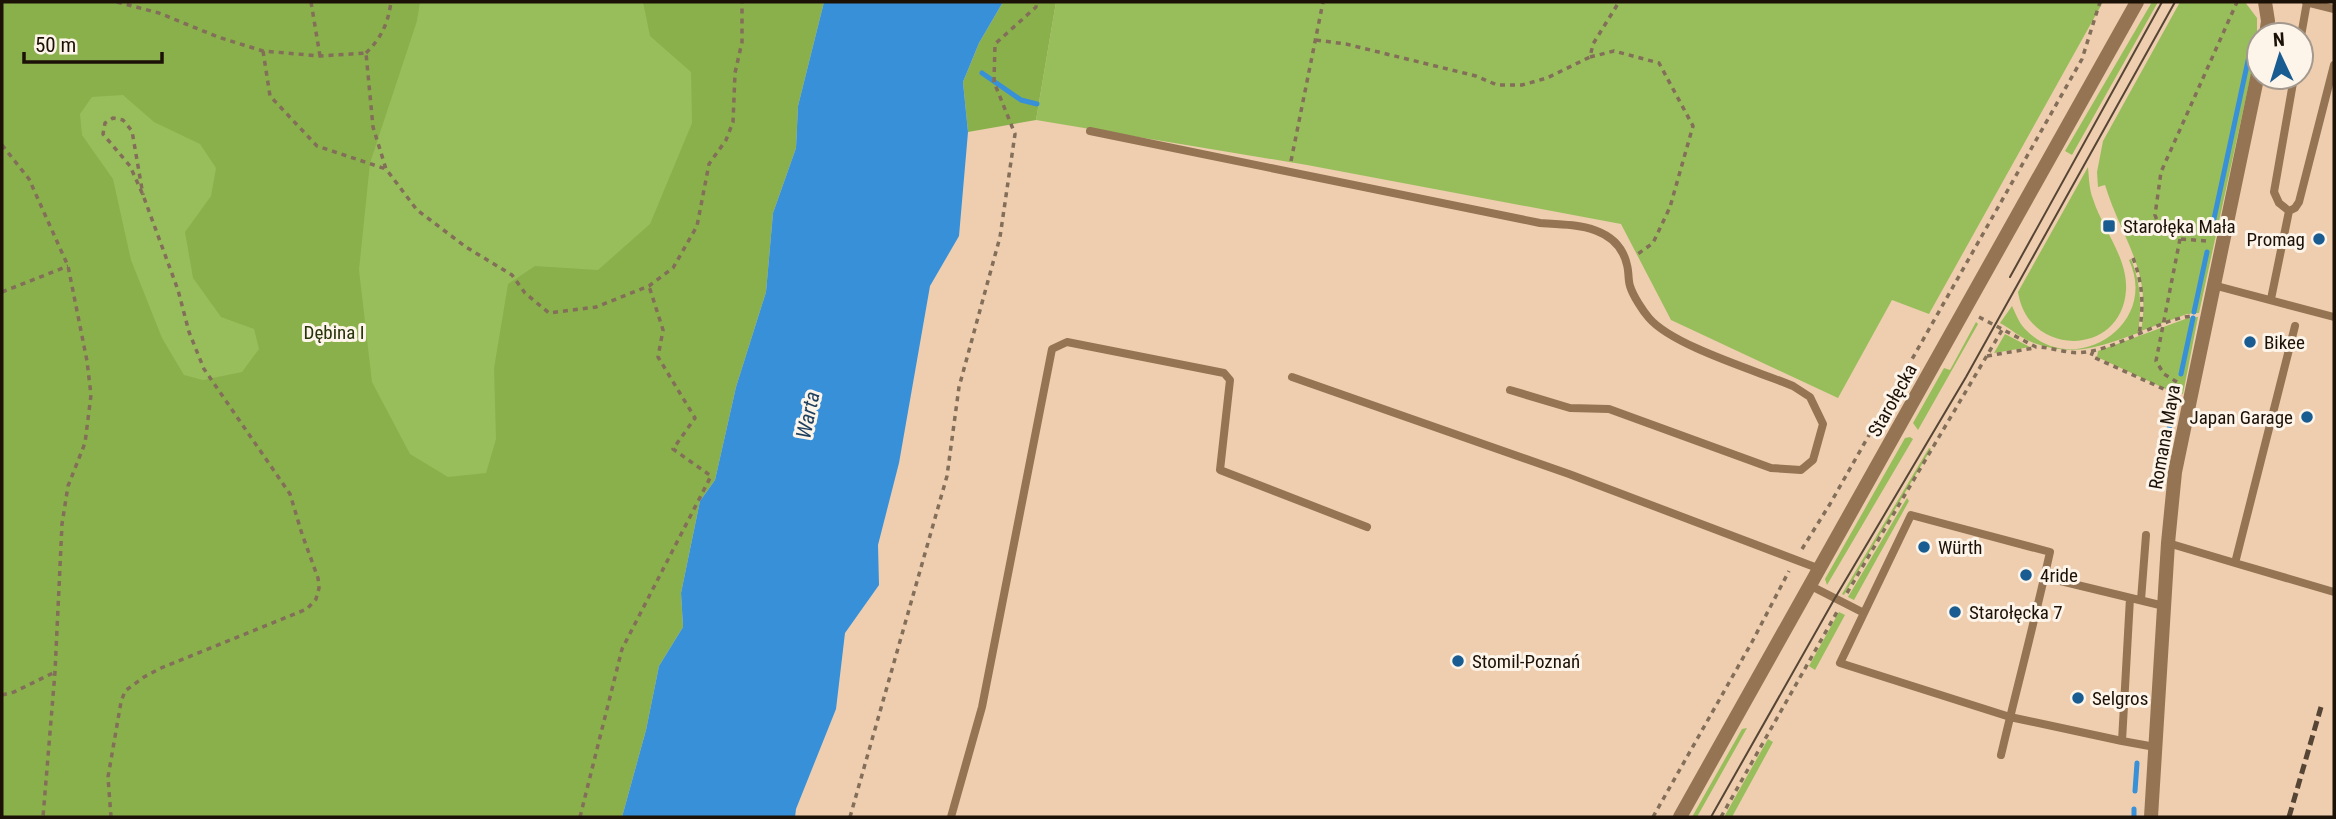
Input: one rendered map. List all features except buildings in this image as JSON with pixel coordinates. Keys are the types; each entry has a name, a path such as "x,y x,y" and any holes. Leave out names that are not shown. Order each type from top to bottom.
{"street":[{"name":"Starołęcka","path":"1680,817 2137,2"},
{"path":"2265,2 2268,21"},
{"name":"Romana Maya","path":"2151,817 2175,472 2254,91"}],"lane":[{"path":"2304,21 2307,2 2334,9"},
{"path":"2289,211 2299,202 2334,65"},
{"path":"2289,211 2279,203 2274,192 2292,91"},
{"path":"1090,131 1539,223 1578,225 1598,230 1614,239 1627,262 1630,287 1649,319 1676,339 1794,386 1811,397 1824,424 1813,460 1801,470 1771,468 1609,409 1570,408 1510,390"},
{"path":"2271,299 2289,211"},
{"path":"2213,285 2334,317"},
{"path":"2235,563 2295,326"},
{"path":"951,817 982,707 1052,349 1067,342 1224,373 1230,380 1220,470 1367,527"},
{"path":"1292,377 1569,474 1820,569"},
{"path":"2000,755 2010,717 2050,552 1911,515 1840,663 2010,717 2155,747"},
{"path":"2141,600 2146,535"},
{"path":"2168,543 2334,590"},
{"path":"2044,577 2164,606"},
{"path":"1811,586 1864,613"},
{"path":"2122,741 2130,598"}],"path":[{"path":"117,2 159,13 218,37 263,51 320,56 366,53 388,23 391,2"},
{"path":"311,2 320,56"},
{"path":"366,53 373,127 386,169 417,210 466,247 512,275 525,293 549,313 596,307 649,286 673,268 697,226 709,164 726,140 733,122 735,73 742,42 742,2"},
{"path":"850,817 947,476 959,387 1000,237 1015,134 994,82 995,44 1036,7 1036,2"},
{"path":"1289,170 1323,2"},
{"path":"1590,57 1593,44 1619,2"},
{"path":"1653,817 1795,560 1830,504 2082,59 2100,2"},
{"path":"2222,244 2180,239 2161,232 2155,215 2161,172 2237,2"},
{"path":"1317,40 1346,44 1476,76 1497,85 1522,85 1547,78 1590,57 1614,51 1659,64 1693,126 1670,207 1653,243 1627,262"},
{"path":"263,51 270,96 317,146 386,169"},
{"path":"111,817 108,777 125,691 161,668 307,610 316,599 319,588 314,562 290,494 204,369 143,195 130,166 103,134 105,123 113,118 123,120 132,131 143,195"},
{"path":"2,145 29,179 68,265 91,395 85,443 68,486 62,524 55,672 43,817"},
{"path":"2180,239 2156,361 2164,374 2191,391"},
{"path":"2133,258 2142,284 2143,312 2139,334"},
{"path":"2,292 68,265"},
{"path":"580,817 622,649 710,476 673,449 695,418 658,357 663,330 649,286"},
{"path":"1987,356 2036,347 2071,353 2093,351 2187,316 2207,317"},
{"path":"1721,817 1842,602 2002,330 2036,347"},
{"path":"2093,351 2091,356 2170,394 2191,391"},
{"path":"2,695 55,672"}],"green space":[{"name":"Dębina I","path":"2,2 791,2 628,519 2,817"},
{"name":"Dębina I","path":"2,2 420,2 417,21 370,163 359,270 372,382 410,454 448,477 486,473 496,439 494,368 508,284 535,266 598,270 650,224 692,123 691,72 650,36 643,2 824,2 798,106 796,148 773,213 766,292 736,387 715,480 700,501 681,593 683,627 659,666 646,730 622,817 2,817","holes":["123,95 154,122 200,144 216,168 211,196 185,232 193,278 221,317 254,329 259,349 242,372 203,380 184,375 162,338 131,260 113,179 82,135 80,114 92,97"]},
{"path":"1003,2 1056,2 1036,120 968,132 963,82 979,43"},
{"path":"1056,2 2103,2 1929,314 1892,300 1838,398 1671,320 1621,224 1307,165 1036,120"},
{"path":"2152,2 2158,2 2072,155 2065,151"},
{"path":"2180,2 2245,2 2257,18 2257,21 2245,21 2245,91 2247,91 2199,313 2187,314 2141,331 2143,309 2139,272 2105,185 2098,187 2097,172 2103,141"},
{"path":"2088,167 2092,195 2123,266 2126,290 2121,312 2109,328 2093,337 2074,341 2056,338 2039,329 2025,314 2018,292"},
{"path":"2131,259 2140,295 2138,333 2100,346 2064,350 2032,342 2000,323 2012,306 2023,327 2045,343 2066,349 2087,347 2107,338 2122,324 2133,306 2135,284 2129,260"},
{"path":"2198,317 2183,394 2170,391 2097,357 2098,351 2188,318"},
{"path":"1976,322 1978,324 1918,430 1913,423 1944,368 1950,370"},
{"path":"2005,334 2030,347 1994,353"},
{"path":"1905,438 1913,439 1827,585 1825,579"},
{"path":"1929,448 1931,449 1844,595 1842,594"},
{"path":"1907,498 1909,501 1854,600 1848,597"},
{"path":"1839,612 1845,615 1815,670 1809,666"},
{"path":"1747,728 1697,817 1692,817 1742,729"},
{"path":"1768,739 1773,742 1732,817 1724,817"}],"water":[{"name":"Warta","path":"824,2 1003,2 979,43 963,82 968,132 959,236 930,286 899,463 878,545 879,585 845,633 836,709 795,817 622,817 646,730 659,666 683,627 681,593 700,501 715,480 736,387 766,292 773,213 796,148 798,106"}],"waterway":[{"path":"982,73 1021,100 1037,104"},
{"path":"2212,228 2245,75"},
{"path":"2194,312 2207,252"},
{"path":"2181,374 2193,318"},
{"path":"2168,433 2176,400"},
{"path":"2135,791 2137,763"},
{"path":"2134,809 2134,817"}],"tram line":[{"path":"2010,277 2162,2"},
{"path":"1711,817 1835,598 1966,377 2175,2"}],"railway":[{"path":"2289,817 2321,707"}],"place":[{"name":"Starołęka Mała","path":"2109,226"},
{"name":"Promag","path":"2319,239"},
{"name":"Bikee","path":"2250,342"},
{"name":"Japan Garage","path":"2307,417"},
{"name":"Würth","path":"1924,547"},
{"name":"4ride","path":"2026,575"},
{"name":"Starołęcka 7","path":"1955,612"},
{"name":"Stomil-Poznań","path":"1458,661"},
{"name":"Selgros","path":"2078,698"}]}
